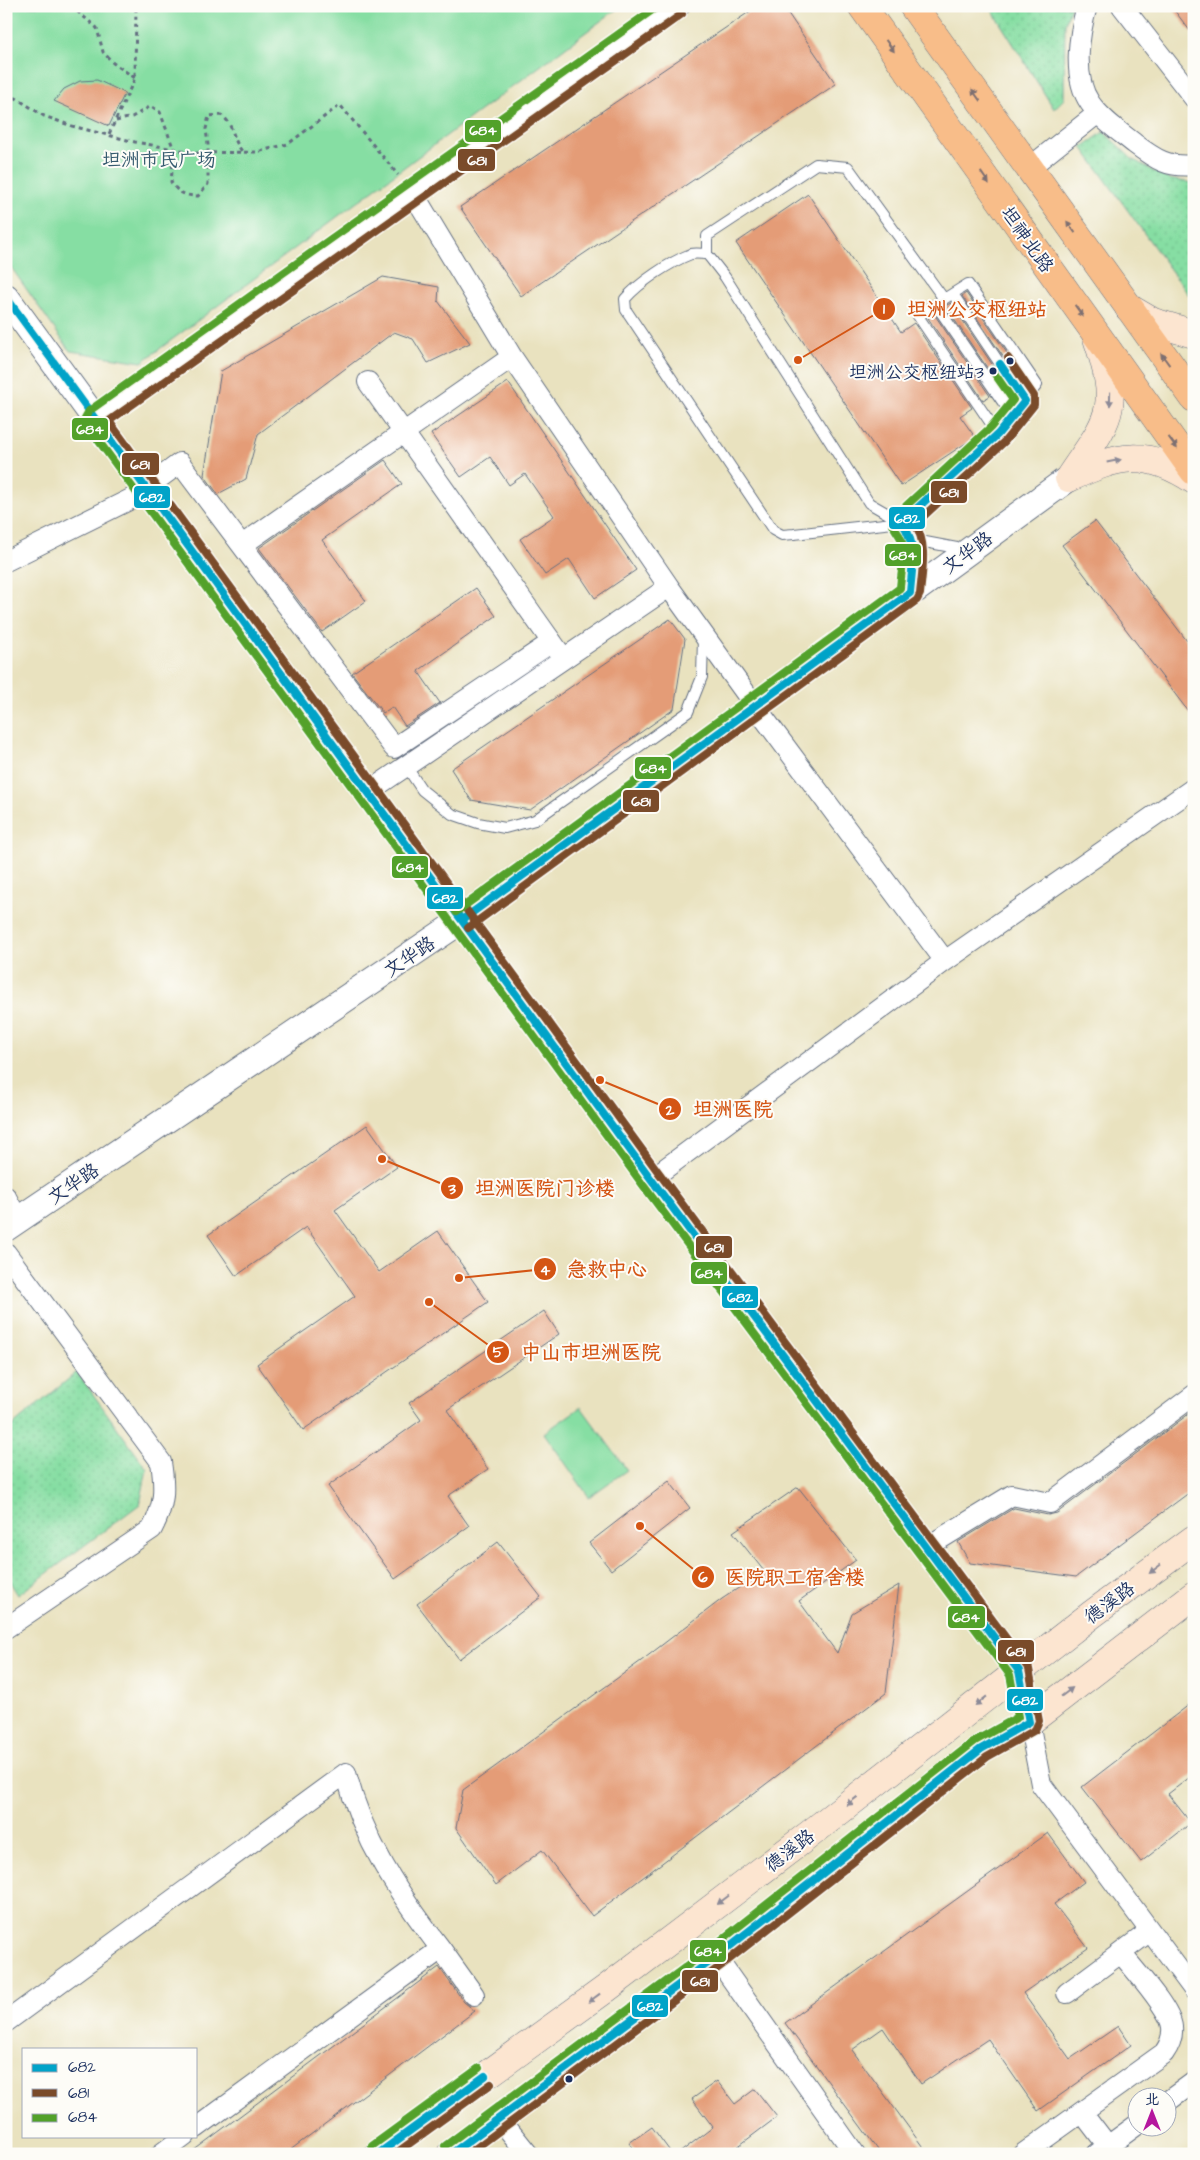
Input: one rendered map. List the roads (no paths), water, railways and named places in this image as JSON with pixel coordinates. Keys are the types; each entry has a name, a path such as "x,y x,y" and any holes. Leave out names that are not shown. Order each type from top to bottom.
{"main road":[{"name":"坦神北路","path":"862,6 1194,471"},
{"path":"920,9 1029,168 1194,398"},
{"path":"1129,308 1153,322 1194,334"},
{"path":"1069,478 1102,429 1109,414 1111,398 1106,364 1096,335"},
{"path":"1069,478 1112,460 1147,458 1180,471 1194,480"},
{"name":"德溪路","path":"378,2154 607,1988 1090,1615 1194,1539"},
{"name":"德溪路","path":"451,2154 716,1957 981,1749 1029,1722 1194,1596"}],"street":[{"path":"95,419 676,6"},
{"path":"1087,6 1081,27 1078,54 1089,101 1098,113 1153,157 1176,167 1194,165"},
{"path":"1122,6 1194,98"},
{"path":"1029,168 1098,113"},
{"path":"413,193 512,357 669,587 754,706 945,961"},
{"path":"6,297 651,1178 1019,1671 1042,1784 1194,1990"},
{"path":"242,545 512,357"},
{"path":"368,382 564,659"},
{"path":"6,561 147,489 180,463 394,748 552,642"},
{"name":"文华路","path":"12,1224 462,920 1069,478"},
{"path":"368,792 669,587"},
{"path":"651,1178 945,961 1194,788"},
{"path":"6,1197 12,1224"},
{"path":"6,1253 161,1462 164,1480 161,1512 152,1528 6,1628"},
{"path":"927,1547 1012,1495 1050,1503 1194,1395"},
{"path":"6,2022 346,1773 366,1831 388,1876 474,1995"},
{"path":"1067,1993 1150,1931"},
{"path":"198,2127 441,1949"},
{"path":"1023,2154 1164,2053 1170,2044 1173,2029 1169,2015 1120,1953"},
{"path":"716,1957 855,2154"},
{"path":"1178,2094 1194,2082"},
{"path":"1082,2112 1102,2150 1128,2131"},
{"path":"499,2118 528,2154"},
{"path":"161,2154 182,2138"}],"lane":[{"path":"970,550 932,545 912,536 902,522 869,503 725,277 707,254 707,236 816,164 848,167 944,300 1025,401"},
{"path":"707,254 693,254 634,289 625,299 626,310 773,530 782,535 902,522 998,434 1013,417 1037,385 968,284 918,316 998,434"},
{"path":"944,300 1013,417"},
{"path":"910,593 913,563 912,536"},
{"path":"394,748 422,790 452,814 478,823 506,828 535,820 688,712 702,677 702,633"}],"place":[{"name":"坦洲公交枢纽站","path":"798,360"},
{"name":"坦洲公交枢纽站3","path":"993,371"},
{"name":"坦洲医院","path":"600,1080"},
{"name":"坦洲医院门诊楼","path":"382,1159"},
{"name":"急救中心","path":"459,1278"},
{"name":"中山市坦洲医院","path":"429,1302"},
{"name":"医院职工宿舍楼","path":"640,1526"}],"park label":[{"name":"坦洲市民广场","path":"159,159"}]}
